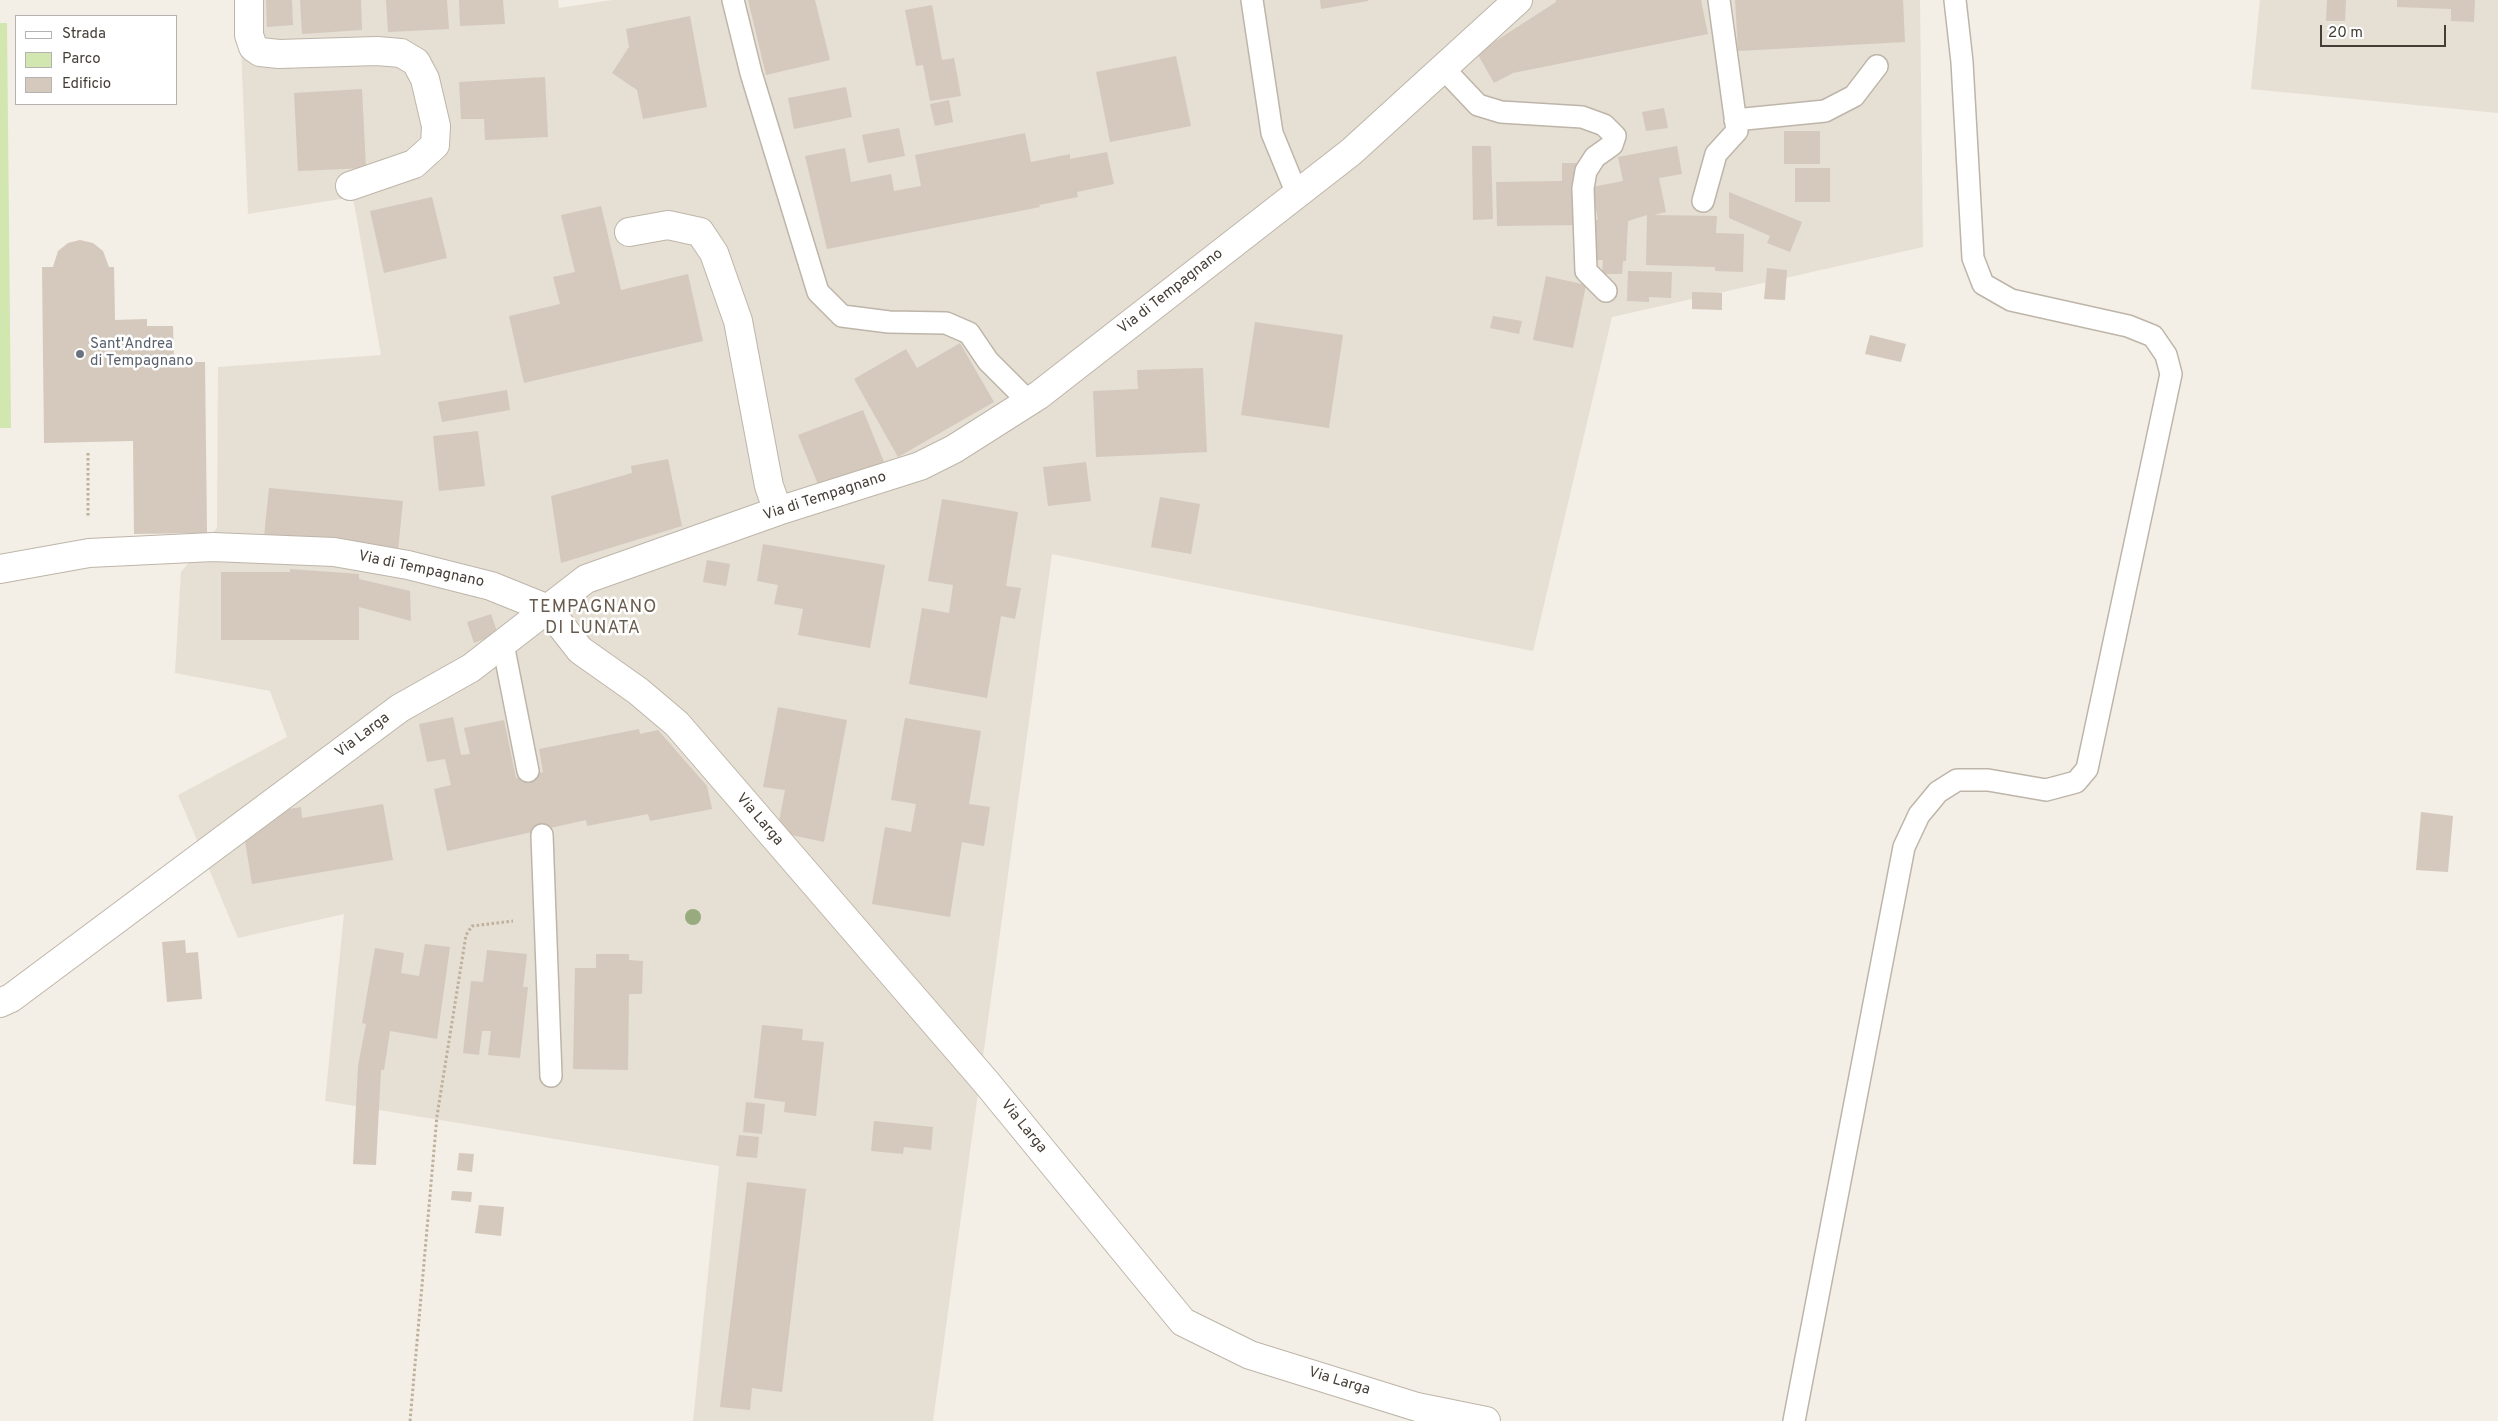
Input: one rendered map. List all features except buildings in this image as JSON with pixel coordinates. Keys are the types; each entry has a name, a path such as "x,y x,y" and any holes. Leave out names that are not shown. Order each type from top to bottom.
{"street":[{"path":"249,0 249,34 253,47 260,52 279,54 377,51 401,53 416,62 422,74 436,126 435,145 414,164 350,186"},
{"name":"Via di Tempagnano","path":"0,568 89,553 213,547 334,552 408,565 491,586 548,609 586,579 778,511 920,466 954,449 1029,402 1351,152 1518,0"},
{"path":"629,232 668,225 700,232 714,253 738,321 769,486 778,511"},
{"name":"Via Larga","path":"0,1003 11,998 400,708 471,668 548,609 580,650 638,691 677,724 986,1082 1183,1322 1250,1355 1417,1407 1486,1421"}],"lane":[{"path":"733,0 751,73 818,292 842,316 889,322 946,323 969,332 988,361 1029,402"},
{"path":"1252,0 1272,133 1297,194"},
{"path":"1703,201 1716,154 1737,131 1719,0"},
{"path":"1794,1421 1904,847 1919,815 1938,792 1957,780 1988,780 2046,790 2076,782 2087,769 2171,374 2166,355 2153,336 2128,326 2011,300 1982,284 1973,258 1962,62 1955,0"},
{"path":"1736,120 1825,111 1854,96 1877,66"},
{"path":"1443,68 1478,105 1501,112 1582,117 1604,125 1615,136 1612,145 1595,157 1586,171 1583,188 1586,271 1606,291"},
{"path":"503,644 528,771"},
{"path":"542,835 551,1076"}],"path":[{"path":"88,453 89,553"},
{"path":"410,1421 437,1116 466,935 472,926 546,917"}],"shaded area":[{"path":"239,0 558,0 559,8 612,0 1920,0 1923,247 1612,317 1533,651 1052,554 933,1421 693,1421 719,1166 325,1101 344,914 238,938 178,795 287,737 270,691 175,673 181,572 217,528 218,367 381,355 353,197 248,214"},
{"path":"2260,0 2498,0 2498,113 2251,89"}],"green space":[{"path":"0,23 7,23 11,428 0,428"}],"place":[{"name":"Sant'Andrea di Tempagnano","path":"80,354"}],"district":[{"name":"TEMPAGNANO DI LUNATA","path":"593,618"}]}
